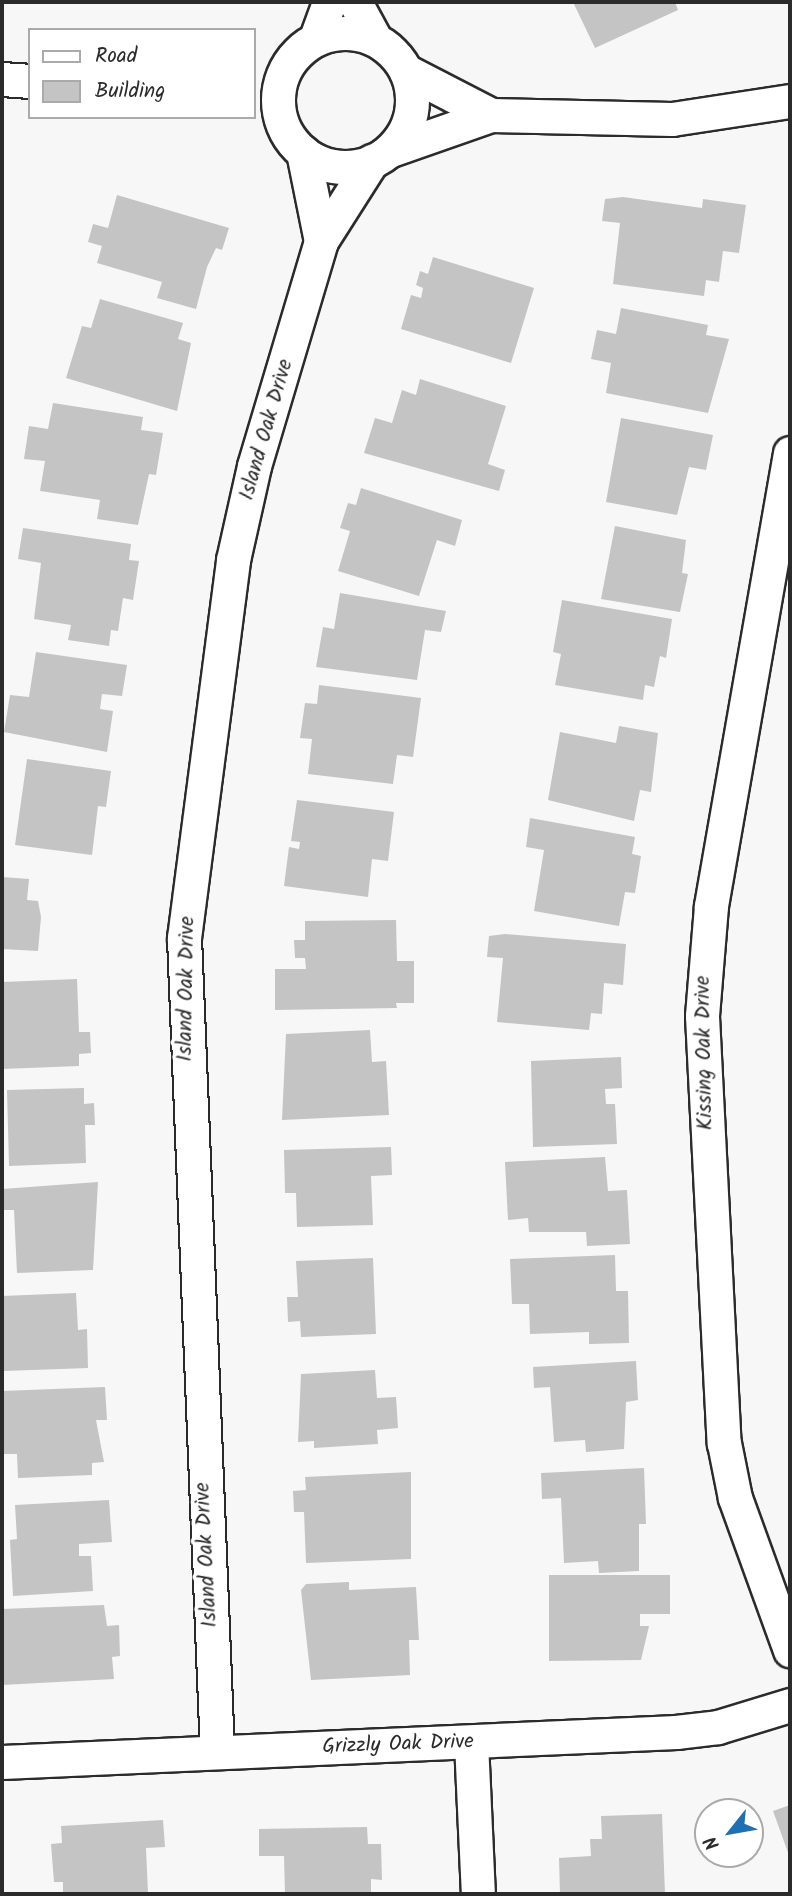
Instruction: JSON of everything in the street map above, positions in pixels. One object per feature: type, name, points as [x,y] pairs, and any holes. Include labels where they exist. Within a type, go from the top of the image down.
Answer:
[{"type":"street","points":[[316,38],[328,2]]},
{"type":"street","points":[[355,2],[375,39],[405,71],[491,115]]},
{"type":"street","points":[[256,79],[286,66],[316,38],[336,32],[375,39]]},
{"type":"street","points":[[286,66],[278,105],[268,119],[303,152],[336,167],[381,155],[491,115],[672,119],[790,100]]},
{"type":"street","points":[[381,155],[411,113],[405,71]]},
{"type":"street","points":[[2,79],[28,81]]},
{"type":"street","name":"Island Oak Drive","points":[[303,152],[321,241]]},
{"type":"street","name":"Island Oak Drive","points":[[218,1752],[184,938],[233,560],[254,466],[321,241],[381,155]]},
{"type":"street","name":"Kissing Oak Drive","points":[[790,453],[711,906],[702,1016],[724,1443],[735,1498],[790,1650]]},
{"type":"street","name":"Grizzly Oak Drive","points":[[2,1762],[471,1742],[718,1727],[790,1705]]},
{"type":"street","points":[[471,1742],[478,1894]]},
{"type":"building","points":[[573,2],[675,2],[678,10],[595,48]]},
{"type":"building","points":[[117,195],[229,228],[222,250],[216,248],[207,267],[196,309],[157,298],[162,282],[97,263],[102,246],[88,242],[93,224],[108,228]]},
{"type":"building","points":[[623,197],[702,208],[703,199],[746,205],[739,253],[723,251],[719,282],[706,280],[704,296],[613,284],[620,223],[602,221],[605,199]]},
{"type":"building","points":[[433,257],[534,288],[511,363],[401,329],[411,295],[421,298],[423,288],[416,285],[420,271],[428,274]]},
{"type":"building","points":[[100,299],[183,323],[178,339],[191,343],[177,411],[66,378],[82,326],[91,328]]},
{"type":"building","points":[[621,308],[708,325],[706,335],[729,339],[708,413],[606,393],[611,363],[591,359],[597,330],[616,334]]},
{"type":"building","points":[[420,379],[506,406],[488,464],[505,470],[499,491],[364,453],[375,418],[392,423],[402,390],[416,395]]},
{"type":"building","points":[[53,403],[143,417],[141,430],[163,433],[156,475],[149,474],[138,525],[97,519],[100,500],[40,491],[45,461],[24,459],[29,426],[48,429]]},
{"type":"building","points":[[621,418],[713,435],[706,470],[689,467],[677,515],[606,502]]},
{"type":"building","points":[[361,488],[462,520],[455,546],[437,540],[419,596],[338,571],[350,531],[340,528],[348,503],[356,505]]},
{"type":"building","points":[[615,526],[686,540],[682,573],[688,574],[680,612],[601,599]]},
{"type":"building","points":[[23,528],[131,544],[129,560],[139,561],[133,600],[123,598],[118,631],[111,630],[109,646],[68,640],[71,625],[34,619],[41,563],[18,559]]},
{"type":"building","points":[[340,593],[446,611],[441,632],[425,630],[417,680],[316,667],[323,627],[334,629]]},
{"type":"building","points":[[562,600],[672,619],[666,658],[660,656],[654,687],[645,685],[643,700],[555,685],[561,654],[553,652]]},
{"type":"building","points":[[36,652],[127,665],[122,696],[102,694],[100,709],[113,711],[107,752],[4,732],[10,695],[29,697]]},
{"type":"building","points":[[319,685],[421,698],[413,757],[397,755],[393,784],[308,774],[312,739],[300,738],[305,703],[317,704]]},
{"type":"building","points":[[619,726],[658,733],[651,792],[640,790],[634,821],[548,800],[560,732],[616,743]]},
{"type":"building","points":[[27,759],[111,771],[106,807],[98,806],[92,855],[15,845]]},
{"type":"building","points":[[297,800],[394,812],[388,861],[372,859],[368,897],[284,886],[289,847],[299,849],[300,842],[291,841]]},
{"type":"building","points":[[530,818],[635,837],[632,854],[641,856],[635,893],[625,892],[619,926],[534,911],[544,850],[526,847]]},
{"type":"building","points":[[2,877],[29,879],[27,900],[38,901],[41,917],[38,951],[2,949]]},
{"type":"building","points":[[396,920],[397,961],[414,961],[414,1003],[396,1003],[397,1008],[275,1010],[275,969],[306,969],[305,958],[295,958],[294,940],[305,940],[305,921]]},
{"type":"building","points":[[505,934],[626,944],[623,985],[604,983],[602,1014],[591,1013],[589,1030],[497,1022],[503,958],[487,957],[489,936]]},
{"type":"building","points":[[77,979],[79,1032],[90,1032],[91,1053],[79,1054],[79,1066],[2,1069],[2,982]]},
{"type":"building","points":[[370,1030],[372,1062],[386,1061],[389,1115],[282,1120],[286,1034]]},
{"type":"building","points":[[621,1057],[622,1088],[605,1089],[606,1104],[615,1104],[617,1144],[533,1147],[531,1061]]},
{"type":"building","points":[[84,1088],[84,1104],[94,1103],[95,1125],[85,1125],[86,1163],[9,1166],[7,1090]]},
{"type":"building","points":[[391,1147],[392,1175],[371,1176],[373,1225],[297,1227],[296,1193],[285,1193],[284,1150]]},
{"type":"building","points":[[605,1157],[608,1191],[627,1190],[630,1244],[587,1246],[586,1232],[529,1232],[528,1218],[508,1220],[505,1162]]},
{"type":"building","points":[[98,1182],[93,1270],[17,1273],[14,1210],[2,1210],[2,1189]]},
{"type":"building","points":[[615,1255],[616,1291],[628,1291],[629,1343],[589,1344],[589,1332],[530,1334],[529,1304],[512,1304],[510,1259]]},
{"type":"building","points":[[373,1258],[376,1334],[301,1337],[300,1321],[288,1322],[287,1297],[298,1297],[296,1261]]},
{"type":"building","points":[[76,1293],[78,1330],[87,1329],[88,1368],[4,1371],[2,1296]]},
{"type":"building","points":[[636,1361],[638,1400],[626,1402],[624,1449],[586,1452],[585,1440],[554,1442],[550,1387],[534,1388],[533,1367]]},
{"type":"building","points":[[375,1370],[377,1398],[396,1397],[398,1428],[377,1430],[378,1444],[314,1448],[314,1441],[298,1442],[301,1374]]},
{"type":"building","points":[[105,1387],[107,1420],[96,1420],[104,1462],[92,1463],[92,1475],[18,1478],[17,1454],[4,1454],[2,1391]]},
{"type":"building","points":[[644,1468],[646,1524],[639,1524],[639,1571],[599,1573],[598,1561],[564,1563],[561,1498],[542,1499],[541,1473]]},
{"type":"building","points":[[411,1472],[411,1559],[306,1563],[304,1512],[294,1512],[293,1491],[306,1490],[305,1477]]},
{"type":"building","points":[[109,1500],[112,1542],[79,1544],[79,1556],[91,1556],[93,1591],[13,1596],[10,1540],[17,1539],[15,1505]]},
{"type":"building","points":[[549,1575],[670,1575],[670,1614],[640,1614],[640,1626],[649,1626],[641,1660],[549,1661]]},
{"type":"building","points":[[349,1582],[349,1590],[416,1587],[419,1640],[409,1640],[410,1675],[311,1680],[301,1590],[306,1584]]},
{"type":"building","points":[[104,1605],[107,1626],[119,1625],[120,1656],[112,1657],[114,1679],[2,1685],[2,1609]]},
{"type":"building","points":[[790,1805],[790,1858],[773,1811]]},
{"type":"building","points":[[662,1814],[665,1894],[560,1894],[559,1858],[591,1856],[590,1839],[602,1839],[601,1816]]},
{"type":"building","points":[[163,1820],[165,1847],[146,1848],[148,1894],[63,1894],[63,1882],[54,1882],[51,1844],[62,1843],[61,1826]]},
{"type":"building","points":[[367,1827],[368,1844],[381,1844],[382,1880],[371,1879],[371,1894],[285,1894],[284,1856],[259,1856],[259,1829]]}]
